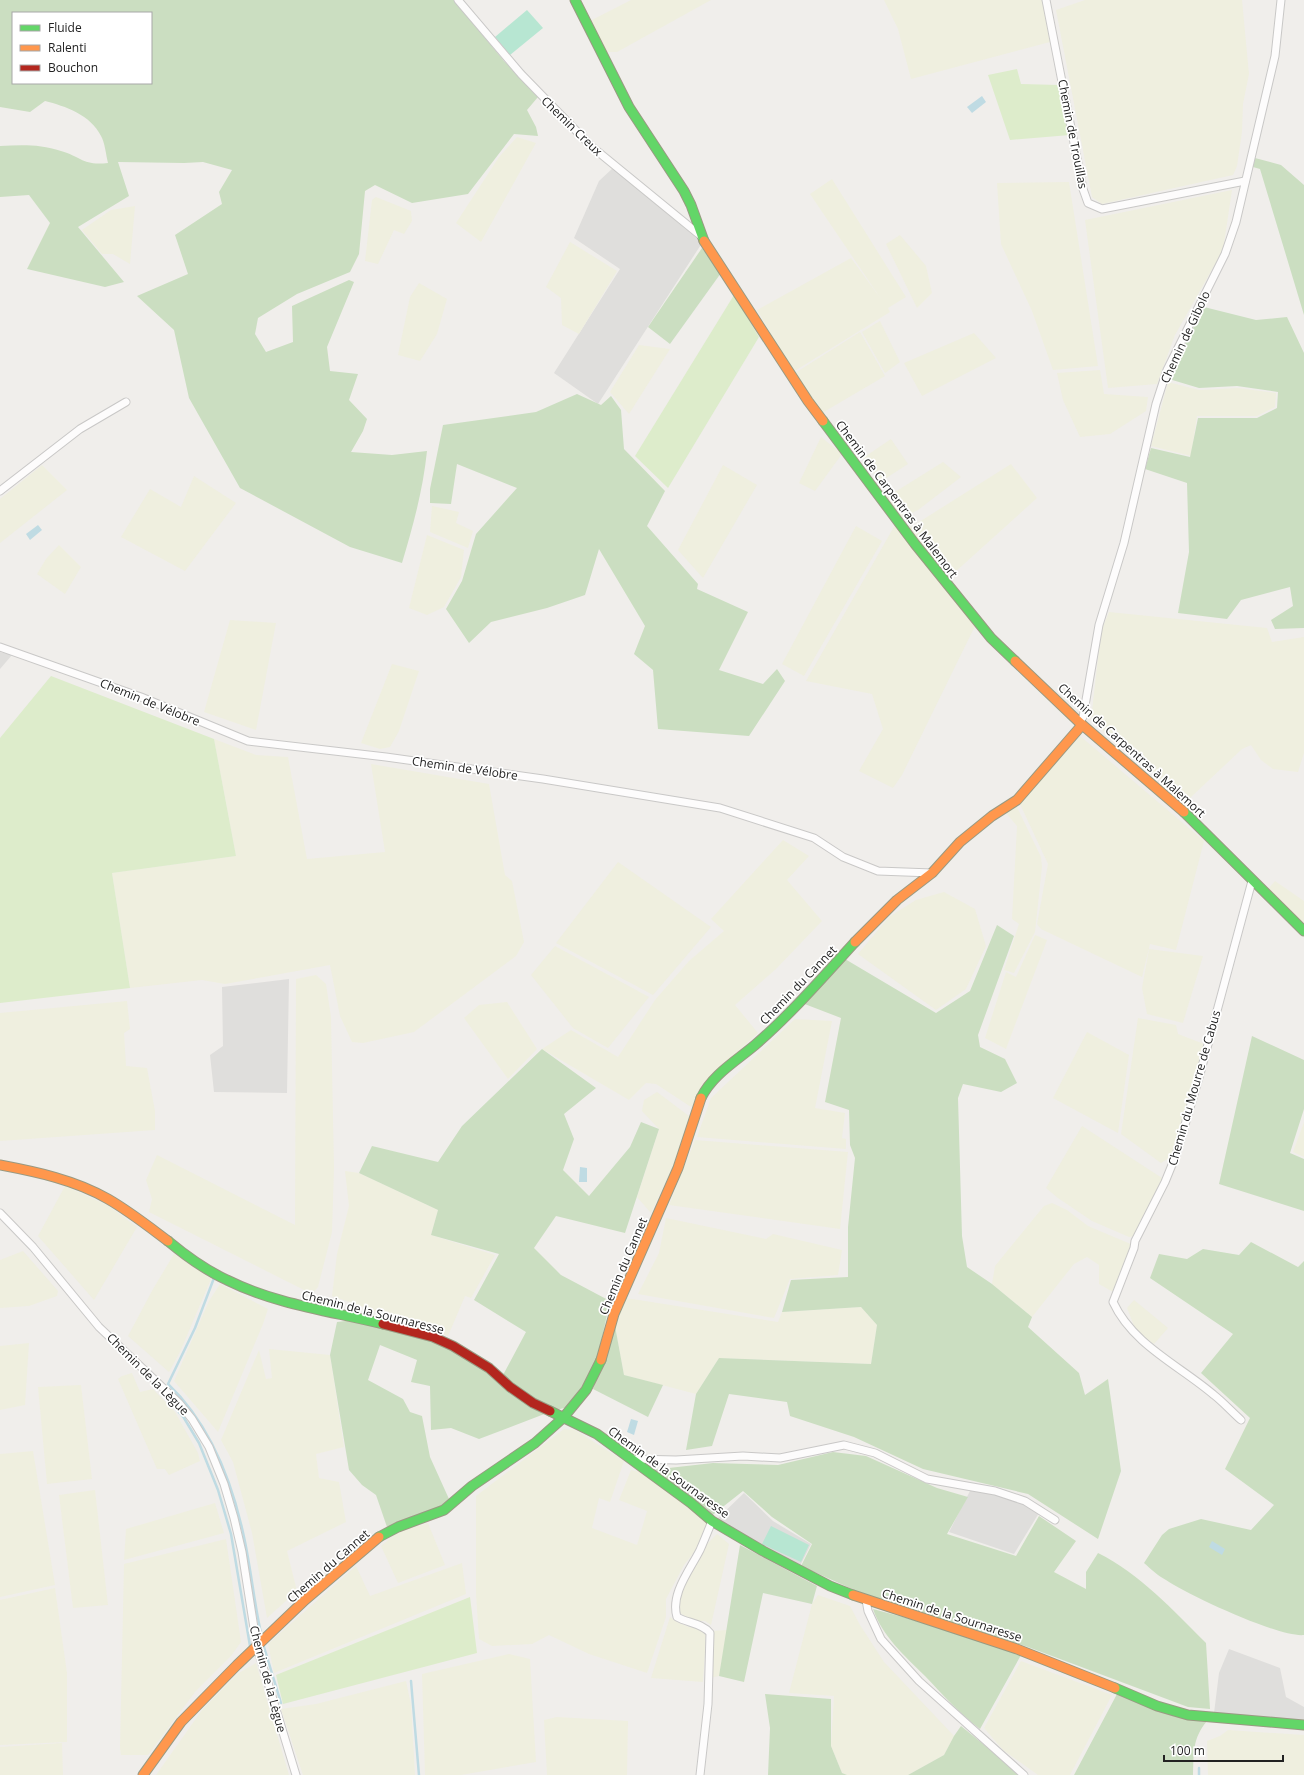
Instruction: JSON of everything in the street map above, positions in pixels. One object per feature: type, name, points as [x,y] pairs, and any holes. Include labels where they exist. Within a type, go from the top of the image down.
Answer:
[{"type":"street","name":"Chemin Creux","points":[[458,0],[521,74],[591,146],[701,236]]},
{"type":"street","name":"Chemin de Carpentras à Malemort","points":[[576,0],[604,60],[638,123],[681,186],[698,220],[701,236],[808,401],[941,578],[1001,648],[1080,724],[1180,808],[1252,882],[1304,931]]},
{"type":"street","name":"Chemin de Trouillas","points":[[1046,0],[1083,189],[1088,204],[1102,209],[1245,181]]},
{"type":"street","name":"Chemin de Gibolo","points":[[1080,724],[1083,717],[1099,625],[1124,543],[1156,404],[1167,370],[1225,254],[1236,222],[1275,56],[1281,0]]},
{"type":"street","points":[[0,491],[80,429],[126,402]]},
{"type":"street","name":"Chemin de Vélobre","points":[[0,646],[141,697],[248,741],[386,757],[543,779],[720,808],[814,838],[843,858],[878,871],[932,873]]},
{"type":"street","name":"Chemin du Cannet","points":[[143,1775],[181,1722],[305,1600],[374,1540],[398,1527],[444,1510],[472,1486],[535,1443],[563,1418],[586,1390],[602,1358],[614,1314],[678,1168],[697,1106],[705,1089],[729,1065],[760,1040],[897,900],[932,873],[960,842],[992,816],[1017,800],[1080,724]]},
{"type":"street","name":"Chemin du Mourre de Cabus","points":[[1241,1420],[1214,1395],[1132,1332],[1120,1316],[1113,1302],[1134,1248],[1135,1241],[1165,1182],[1176,1155],[1198,1081],[1252,882]]},
{"type":"street","name":"Chemin de la Sournaresse","points":[[0,1165],[55,1178],[107,1198],[131,1214],[181,1254],[225,1279],[249,1290],[276,1300],[433,1337],[453,1346],[489,1368],[510,1387],[533,1403],[597,1434],[633,1459],[712,1521],[806,1574],[866,1600],[1017,1649],[1163,1707],[1188,1714],[1304,1725]]},
{"type":"street","name":"Chemin de la Lègue","points":[[0,1213],[33,1247],[99,1327],[179,1404],[192,1419],[202,1435],[224,1484],[234,1518],[242,1552],[257,1647],[296,1775]]},
{"type":"street","points":[[633,1459],[676,1460],[743,1456],[780,1458],[844,1445],[875,1453],[927,1479],[995,1491],[1025,1501],[1055,1520]]},
{"type":"street","points":[[700,1775],[708,1704],[710,1633],[705,1627],[684,1622],[677,1617],[675,1610],[677,1596],[684,1578],[712,1521]]},
{"type":"street","points":[[866,1600],[868,1611],[881,1639],[919,1681],[1024,1775]]},
{"type":"shaded area","points":[[613,168],[702,243],[598,404],[554,373],[620,269],[574,238],[599,181]]},
{"type":"shaded area","points":[[0,652],[12,655],[0,669]]},
{"type":"shaded area","points":[[289,979],[287,1093],[214,1092],[210,1055],[223,1046],[222,987]]},
{"type":"shaded area","points":[[971,1489],[1016,1500],[1039,1513],[1014,1554],[949,1532]]},
{"type":"shaded area","points":[[744,1493],[773,1521],[811,1544],[799,1568],[717,1519]]},
{"type":"shaded area","points":[[1229,1649],[1280,1668],[1286,1697],[1304,1707],[1304,1723],[1214,1713],[1219,1673]]},
{"type":"green space","points":[[0,0],[454,0],[504,61],[538,97],[527,110],[536,127],[538,136],[514,134],[468,194],[412,203],[375,185],[365,191],[359,254],[350,272],[297,294],[258,318],[255,334],[266,352],[293,342],[292,306],[349,280],[354,282],[327,347],[330,371],[358,374],[349,400],[367,419],[363,431],[351,452],[392,455],[427,451],[417,508],[402,563],[350,547],[240,488],[189,398],[174,330],[137,296],[188,274],[175,235],[222,204],[219,192],[232,170],[203,162],[118,162],[129,196],[78,227],[124,282],[105,287],[27,269],[50,223],[29,195],[0,197],[0,146],[23,145],[46,147],[68,153],[88,162],[100,164],[108,163],[104,142],[97,129],[91,122],[77,112],[45,101],[30,112],[0,107]]},
{"type":"green space","points":[[631,0],[711,0],[617,52],[606,52],[590,21]]},
{"type":"green space","points":[[884,0],[1042,0],[1050,42],[911,79],[898,29]]},
{"type":"green space","points":[[1085,0],[1242,0],[1249,74],[1243,104],[1242,132],[1237,166],[1233,175],[1102,204],[1092,197],[1056,10]]},
{"type":"green space","points":[[527,10],[543,28],[510,55],[495,37]]},
{"type":"green space","points":[[1017,69],[1021,84],[1059,85],[1070,135],[1010,140],[988,75]]},
{"type":"green space","points":[[517,137],[536,143],[481,242],[456,223],[499,157]]},
{"type":"green space","points":[[1255,158],[1281,165],[1304,185],[1304,315],[1260,169],[1253,167]]},
{"type":"green space","points":[[832,179],[906,297],[888,308],[890,312],[793,372],[757,310],[851,258],[881,299],[810,194]]},
{"type":"green space","points":[[1069,182],[1098,366],[1053,370],[1032,311],[1001,244],[997,183]]},
{"type":"green space","points":[[1232,190],[1223,250],[1175,335],[1157,384],[1108,388],[1085,220]]},
{"type":"green space","points":[[376,197],[411,211],[412,221],[404,234],[394,230],[378,264],[365,261],[372,200]]},
{"type":"green space","points":[[135,206],[130,264],[113,254],[102,254],[82,230],[111,210]]},
{"type":"green space","points":[[900,235],[926,266],[932,293],[917,308],[886,244]]},
{"type":"green space","points":[[570,242],[617,271],[579,334],[562,325],[561,298],[546,287]]},
{"type":"green space","points":[[702,248],[721,273],[670,344],[648,327]]},
{"type":"green space","points":[[419,283],[447,299],[437,334],[420,361],[398,355],[410,297]]},
{"type":"green space","points":[[734,295],[759,337],[668,488],[635,456]]},
{"type":"green space","points":[[1204,307],[1256,320],[1287,317],[1304,353],[1304,628],[1275,629],[1271,620],[1293,606],[1290,587],[1241,600],[1227,619],[1178,613],[1189,552],[1187,483],[1145,469],[1151,448],[1190,457],[1198,418],[1257,418],[1277,408],[1278,392],[1237,386],[1199,388],[1169,379],[1171,371]]},
{"type":"green space","points":[[880,321],[900,362],[885,373],[862,332]]},
{"type":"green space","points":[[860,332],[885,376],[822,413],[795,373]]},
{"type":"green space","points":[[974,333],[996,358],[922,396],[904,363]]},
{"type":"green space","points":[[639,345],[670,349],[629,414],[610,392]]},
{"type":"green space","points":[[1100,370],[1104,394],[1148,397],[1146,411],[1110,434],[1080,437],[1063,400],[1057,373]]},
{"type":"green space","points":[[1168,382],[1199,390],[1238,388],[1276,393],[1275,407],[1257,416],[1197,416],[1191,456],[1151,446]]},
{"type":"green space","points":[[577,394],[601,405],[611,396],[621,410],[624,449],[665,491],[647,526],[698,584],[697,589],[748,612],[719,670],[763,684],[777,669],[785,681],[749,736],[658,729],[653,670],[634,654],[645,626],[599,549],[585,595],[547,608],[491,622],[469,643],[446,609],[462,581],[476,534],[517,488],[457,464],[451,504],[430,503],[430,489],[443,425],[536,412]]},
{"type":"green space","points":[[821,437],[842,454],[815,491],[799,483]]},
{"type":"green space","points":[[891,439],[908,464],[880,482],[863,458]]},
{"type":"green space","points":[[943,462],[961,477],[918,510],[902,518],[887,497]]},
{"type":"green space","points":[[1011,464],[1037,498],[954,573],[944,576],[908,529]]},
{"type":"green space","points":[[42,465],[67,490],[0,543],[0,499]]},
{"type":"green space","points":[[723,465],[757,485],[703,578],[678,550]]},
{"type":"green space","points":[[194,476],[236,503],[185,571],[121,537],[150,489],[181,507]]},
{"type":"green space","points":[[432,506],[459,512],[456,523],[473,531],[468,548],[430,532]]},
{"type":"green space","points":[[895,525],[975,626],[902,775],[893,788],[859,771],[883,729],[872,694],[806,681]]},
{"type":"green space","points":[[856,526],[882,541],[804,676],[782,664]]},
{"type":"green space","points":[[427,535],[464,550],[461,577],[444,607],[427,615],[409,608]]},
{"type":"green space","points":[[59,545],[81,567],[65,594],[37,574],[46,559]]},
{"type":"green space","points":[[1109,612],[1267,628],[1272,642],[1304,637],[1304,753],[1298,772],[1273,769],[1261,760],[1251,745],[1242,749],[1190,798],[1179,795],[1091,720],[1101,631]]},
{"type":"green space","points":[[230,620],[276,623],[256,730],[204,712]]},
{"type":"green space","points":[[392,664],[419,671],[399,731],[390,747],[380,749],[361,743]]},
{"type":"green space","points":[[51,676],[214,739],[236,856],[112,873],[130,988],[0,1003],[0,738]]},
{"type":"green space","points":[[1080,736],[1204,841],[1176,950],[1150,944],[1142,977],[1041,929],[1037,924],[1048,864],[1020,804]]},
{"type":"green space","points":[[214,739],[256,755],[288,757],[307,859],[385,852],[371,764],[489,784],[505,875],[512,881],[524,942],[516,956],[414,1032],[363,1043],[352,1042],[340,1016],[330,965],[225,984],[202,980],[130,988],[112,873],[236,856]]},
{"type":"green space","points":[[1016,805],[1041,857],[1042,867],[1035,932],[1014,973],[1004,970],[1019,924],[1012,919],[1017,826],[1006,813]]},
{"type":"green space","points":[[783,840],[809,856],[787,880],[822,921],[776,969],[735,1005],[758,1033],[708,1079],[691,1107],[656,1084],[646,1083],[629,1100],[542,1049],[571,1030],[618,1057],[655,1000],[689,961],[724,931],[711,919]]},
{"type":"green space","points":[[618,862],[711,927],[653,995],[556,943]]},
{"type":"green space","points":[[1275,881],[1304,901],[1304,926],[1268,889]]},
{"type":"green space","points":[[944,892],[975,909],[986,946],[966,989],[936,1010],[858,954],[889,917],[916,900]]},
{"type":"green space","points":[[997,925],[1014,936],[978,1035],[980,1047],[1005,1059],[1017,1083],[1001,1092],[963,1084],[958,1098],[962,1236],[967,1267],[992,1284],[1032,1317],[1028,1327],[1079,1373],[1085,1395],[1108,1379],[1121,1471],[1098,1539],[1028,1494],[923,1469],[854,1437],[790,1416],[787,1402],[729,1394],[712,1446],[686,1450],[696,1394],[719,1358],[871,1364],[877,1325],[861,1307],[782,1312],[791,1280],[848,1277],[848,1227],[855,1158],[850,1145],[849,1110],[825,1102],[841,1018],[802,1003],[845,959],[936,1013],[970,991]]},
{"type":"green space","points":[[1035,935],[1047,940],[1006,1049],[985,1038],[1006,972],[1016,977]]},
{"type":"green space","points":[[555,946],[649,997],[608,1048],[573,1028],[531,975]]},
{"type":"green space","points":[[1149,949],[1203,956],[1183,1023],[1147,1014],[1142,988]]},
{"type":"green space","points":[[316,975],[326,984],[331,1017],[334,1168],[332,1232],[318,1287],[312,1294],[149,1212],[152,1199],[146,1180],[157,1155],[295,1225],[296,979]]},
{"type":"green space","points":[[127,1001],[130,1029],[124,1033],[126,1066],[147,1068],[155,1111],[155,1130],[0,1141],[0,1013]]},
{"type":"green space","points":[[507,1002],[537,1049],[508,1079],[464,1018],[479,1005]]},
{"type":"green space","points":[[1138,1018],[1176,1025],[1178,1034],[1204,1044],[1192,1093],[1172,1156],[1161,1163],[1121,1134]]},
{"type":"green space","points":[[795,1019],[832,1021],[815,1108],[845,1113],[842,1138],[846,1139],[846,1149],[697,1137],[711,1098]]},
{"type":"green space","points":[[1087,1032],[1129,1055],[1118,1133],[1053,1098]]},
{"type":"green space","points":[[1252,1036],[1304,1060],[1304,1109],[1290,1153],[1304,1159],[1304,1211],[1219,1184]]},
{"type":"green space","points":[[542,1049],[596,1088],[564,1114],[574,1139],[563,1170],[589,1196],[630,1147],[641,1122],[659,1129],[625,1233],[556,1216],[534,1248],[561,1275],[610,1301],[598,1356],[585,1382],[568,1407],[552,1411],[518,1389],[503,1375],[526,1332],[474,1300],[499,1254],[431,1235],[438,1210],[359,1173],[372,1146],[438,1162],[462,1126]]},
{"type":"green space","points":[[657,1092],[689,1116],[673,1166],[651,1213],[637,1197],[659,1129],[642,1111],[644,1100]]},
{"type":"green space","points":[[1304,1122],[1304,1157],[1293,1152]]},
{"type":"green space","points":[[1082,1126],[1162,1178],[1135,1236],[1129,1237],[1092,1221],[1046,1188]]},
{"type":"green space","points":[[695,1140],[848,1152],[840,1229],[669,1205]]},
{"type":"green space","points":[[345,1171],[359,1173],[438,1210],[431,1235],[495,1255],[471,1298],[465,1296],[448,1336],[332,1296],[337,1254],[349,1206]]},
{"type":"green space","points":[[65,1186],[107,1205],[137,1227],[94,1300],[38,1236]]},
{"type":"green space","points":[[1052,1203],[1067,1210],[1088,1226],[1133,1245],[1113,1292],[1099,1284],[1099,1265],[1087,1257],[1074,1264],[1032,1317],[992,1284],[995,1266],[1044,1206]]},
{"type":"green space","points":[[666,1218],[766,1239],[773,1234],[842,1250],[838,1275],[790,1279],[774,1318],[638,1294],[659,1253]]},
{"type":"green space","points":[[1251,1242],[1298,1267],[1304,1261],[1304,1635],[1275,1630],[1213,1605],[1177,1587],[1144,1563],[1162,1535],[1169,1529],[1201,1519],[1251,1530],[1274,1505],[1225,1469],[1250,1418],[1201,1373],[1233,1334],[1150,1278],[1159,1254],[1187,1259],[1203,1249],[1239,1255]]},
{"type":"green space","points":[[23,1251],[58,1291],[57,1296],[29,1306],[0,1308],[0,1260]]},
{"type":"green space","points":[[174,1254],[211,1279],[180,1352],[169,1372],[128,1336]]},
{"type":"green space","points":[[220,1284],[268,1309],[218,1432],[174,1381],[209,1301]]},
{"type":"green space","points":[[626,1298],[778,1322],[782,1312],[861,1307],[877,1325],[871,1364],[719,1358],[696,1394],[624,1375],[615,1326]]},
{"type":"green space","points":[[1134,1300],[1168,1328],[1154,1344],[1136,1331],[1127,1308]]},
{"type":"green space","points":[[354,1320],[430,1339],[475,1362],[547,1413],[479,1439],[451,1428],[431,1430],[430,1386],[411,1382],[417,1360],[380,1345],[368,1380],[403,1399],[410,1412],[422,1416],[430,1457],[449,1499],[442,1507],[387,1527],[376,1495],[362,1485],[349,1470],[330,1355],[337,1322]]},
{"type":"green space","points":[[615,1326],[624,1375],[663,1385],[648,1417],[593,1389]]},
{"type":"green space","points":[[29,1343],[25,1405],[0,1410],[0,1346]]},
{"type":"green space","points":[[269,1349],[330,1355],[344,1447],[316,1454],[319,1478],[339,1482],[346,1522],[287,1551],[297,1591],[267,1618],[252,1533],[233,1462],[221,1440],[259,1350],[266,1379],[272,1378]]},
{"type":"green space","points":[[132,1373],[140,1392],[153,1389],[175,1412],[198,1453],[200,1461],[169,1475],[165,1469],[157,1469],[118,1379]]},
{"type":"green space","points":[[81,1385],[92,1479],[47,1484],[38,1387]]},
{"type":"green space","points":[[564,1429],[575,1430],[624,1461],[610,1502],[599,1498],[592,1528],[637,1545],[647,1511],[619,1500],[631,1470],[647,1473],[707,1521],[706,1529],[699,1546],[684,1565],[666,1599],[666,1617],[647,1673],[589,1654],[549,1635],[532,1644],[492,1646],[479,1639],[476,1594],[476,1496]]},
{"type":"green space","points":[[33,1451],[55,1585],[0,1597],[0,1454]]},
{"type":"green space","points":[[833,1452],[866,1456],[937,1488],[968,1497],[947,1534],[1016,1556],[1039,1516],[1076,1541],[1054,1572],[1086,1589],[1086,1572],[1098,1553],[1128,1571],[1181,1618],[1206,1643],[1210,1709],[1188,1707],[1028,1647],[861,1593],[801,1566],[812,1544],[772,1517],[743,1491],[710,1517],[651,1470],[713,1463],[778,1465]]},
{"type":"green space","points":[[95,1490],[108,1605],[73,1608],[59,1495]]},
{"type":"green space","points":[[215,1503],[224,1533],[124,1560],[126,1529]]},
{"type":"green space","points":[[428,1523],[445,1565],[398,1583],[381,1546],[398,1532]]},
{"type":"green space","points":[[771,1526],[809,1545],[801,1562],[762,1544]]},
{"type":"green space","points":[[717,1534],[729,1544],[711,1625],[705,1621],[693,1621],[680,1613],[680,1597],[685,1582],[705,1546]]},
{"type":"green space","points":[[226,1539],[241,1642],[231,1656],[195,1692],[148,1755],[121,1755],[124,1564]]},
{"type":"green space","points":[[740,1545],[817,1586],[812,1604],[763,1593],[744,1682],[719,1676]]},
{"type":"green space","points":[[462,1563],[466,1594],[274,1673],[268,1644],[356,1566],[370,1596]]},
{"type":"green space","points":[[55,1588],[67,1673],[67,1742],[0,1745],[0,1600]]},
{"type":"green space","points":[[818,1595],[850,1606],[860,1625],[884,1662],[954,1736],[944,1755],[908,1775],[847,1775],[842,1773],[831,1746],[834,1696],[789,1693],[812,1604]]},
{"type":"green space","points":[[470,1597],[477,1653],[283,1704],[276,1675]]},
{"type":"green space","points":[[873,1609],[910,1619],[1021,1655],[980,1729],[952,1704],[902,1653],[882,1628]]},
{"type":"green space","points":[[670,1617],[689,1627],[701,1628],[706,1636],[703,1682],[651,1678]]},
{"type":"green space","points":[[727,1630],[719,1676],[710,1678],[712,1631]]},
{"type":"green space","points":[[509,1654],[530,1659],[536,1762],[461,1775],[425,1775],[422,1674]]},
{"type":"green space","points":[[1021,1661],[1112,1695],[1070,1775],[1038,1775],[1003,1750],[984,1728]]},
{"type":"green space","points":[[256,1663],[289,1775],[156,1775],[202,1710],[237,1674]]},
{"type":"green space","points":[[406,1681],[411,1705],[415,1775],[303,1775],[281,1709],[316,1704]]},
{"type":"green space","points":[[765,1694],[831,1699],[831,1746],[842,1773],[847,1775],[768,1775],[770,1728]]},
{"type":"green space","points":[[1117,1694],[1184,1718],[1207,1721],[1196,1740],[1193,1775],[1074,1775]]},
{"type":"green space","points":[[557,1717],[628,1721],[627,1775],[547,1775],[544,1720]]},
{"type":"green space","points":[[961,1726],[1021,1775],[908,1775],[944,1755]]},
{"type":"green space","points":[[1228,1730],[1304,1735],[1304,1775],[1208,1775],[1207,1741],[1220,1736]]},
{"type":"green space","points":[[62,1743],[63,1775],[0,1775],[0,1747]]},
{"type":"water","points":[[982,96],[986,102],[972,113],[967,107]]},
{"type":"water","points":[[38,525],[42,530],[30,540],[26,534]]},
{"type":"water","points":[[580,1167],[587,1168],[587,1182],[579,1182]]},
{"type":"water","points":[[631,1419],[638,1421],[634,1435],[627,1432]]},
{"type":"water","points":[[1212,1541],[1225,1549],[1222,1555],[1209,1547]]},
{"type":"waterway","points":[[214,1278],[195,1328],[168,1384],[196,1417],[217,1454],[226,1475],[244,1537],[261,1633]]},
{"type":"waterway","points":[[162,1393],[184,1418],[199,1443],[218,1490],[231,1534],[250,1646]]},
{"type":"waterway","points":[[264,1647],[281,1703]]},
{"type":"waterway","points":[[411,1681],[419,1775]]},
{"type":"waterway","points":[[1199,1768],[1199,1775]]},
{"type":"traffic: fast","points":[[575,0],[629,107],[684,191],[691,205],[704,241]]},
{"type":"traffic: fast","points":[[823,421],[915,544],[991,638],[1015,661]]},
{"type":"traffic: fast","points":[[1184,812],[1304,931]]},
{"type":"traffic: fast","points":[[701,1098],[711,1082],[781,1021],[855,942]]},
{"type":"traffic: fast","points":[[168,1241],[203,1267],[245,1288],[283,1301],[383,1324]]},
{"type":"traffic: fast","points":[[379,1537],[398,1527],[444,1510],[472,1486],[535,1443],[563,1418],[586,1390],[601,1360]]},
{"type":"traffic: fast","points":[[550,1411],[597,1434],[691,1503],[712,1521],[763,1551],[830,1586],[853,1595]]},
{"type":"traffic: fast","points":[[1115,1688],[1157,1706],[1188,1715],[1304,1725]]},
{"type":"traffic: slow","points":[[704,241],[808,401],[823,421]]},
{"type":"traffic: slow","points":[[1015,661],[1079,722],[1184,812]]},
{"type":"traffic: slow","points":[[855,942],[897,900],[932,873],[960,842],[992,816],[1017,800],[1082,725]]},
{"type":"traffic: slow","points":[[601,1360],[614,1314],[678,1168],[701,1098]]},
{"type":"traffic: slow","points":[[0,1165],[56,1178],[95,1192],[138,1219],[168,1241]]},
{"type":"traffic: slow","points":[[143,1775],[181,1722],[237,1665],[305,1600],[379,1537]]},
{"type":"traffic: slow","points":[[853,1595],[1017,1649],[1115,1688]]},
{"type":"traffic: jam","points":[[383,1324],[433,1337],[453,1346],[489,1368],[510,1387],[533,1403],[550,1411]]}]
